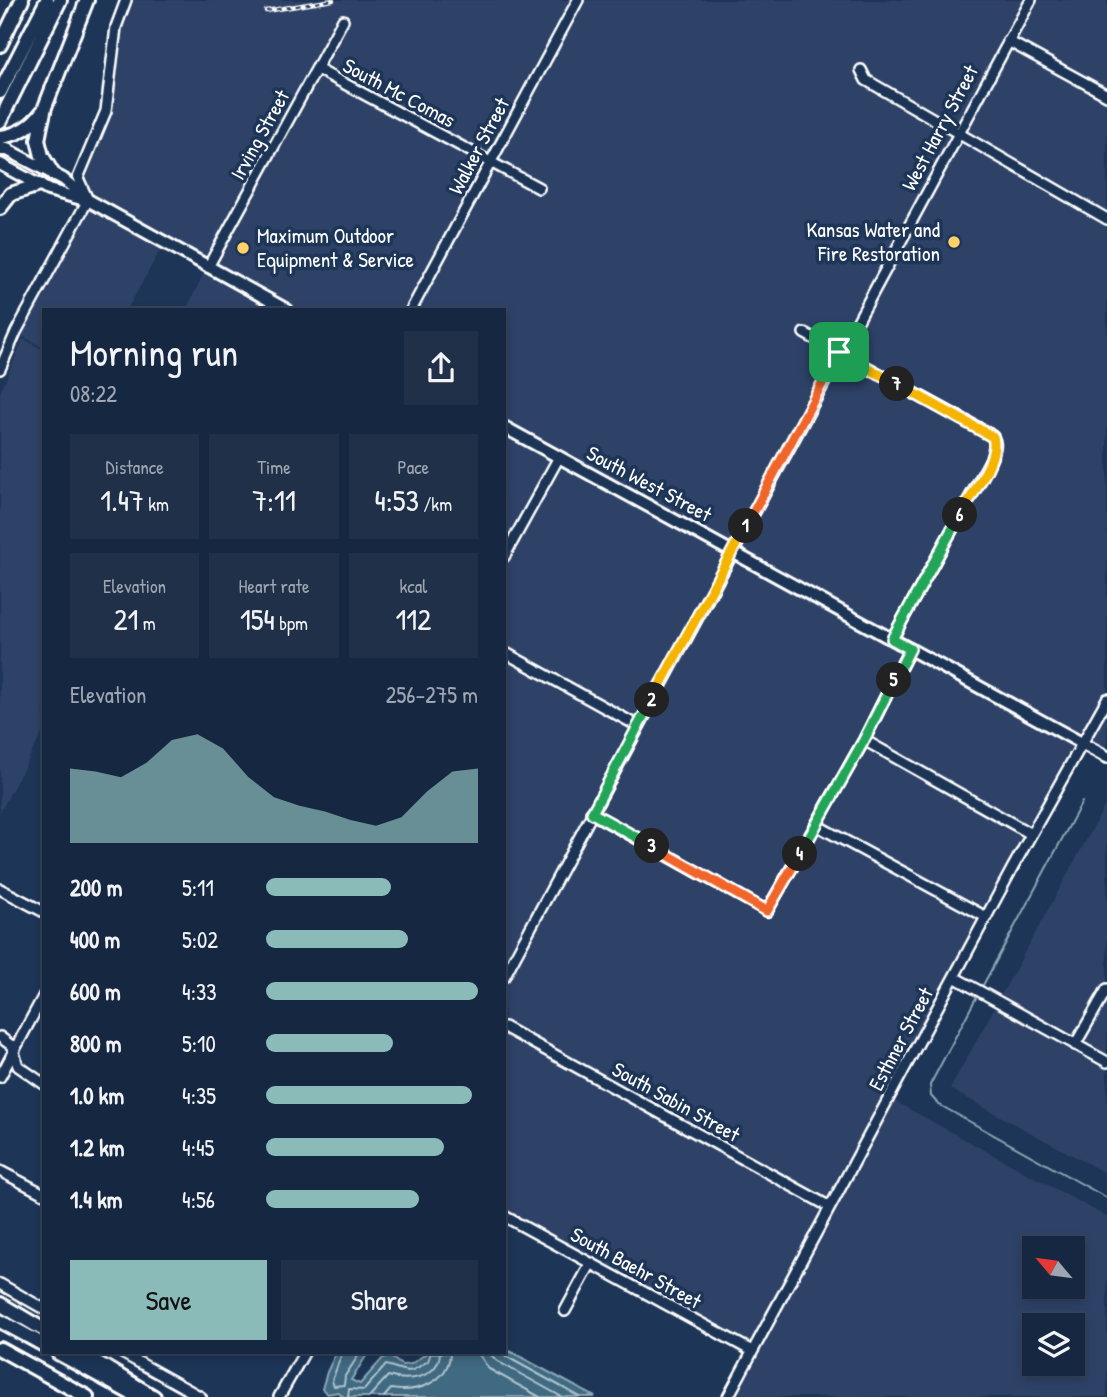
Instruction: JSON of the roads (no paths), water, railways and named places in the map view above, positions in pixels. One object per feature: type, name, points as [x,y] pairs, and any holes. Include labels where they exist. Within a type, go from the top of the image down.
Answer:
[{"type":"highway","points":[[0,45],[3,31],[22,0]]},
{"type":"highway","points":[[0,121],[47,0]]},
{"type":"highway","points":[[0,92],[16,75],[60,0]]},
{"type":"highway","points":[[53,174],[42,156],[38,140],[45,107],[87,0]]},
{"type":"highway","points":[[3,143],[30,125],[45,107]]},
{"type":"highway","points":[[0,208],[11,194],[40,186]]},
{"type":"highway","points":[[0,1304],[42,1329]]},
{"type":"highway","points":[[0,1321],[42,1344]]},
{"type":"highway","points":[[0,1349],[87,1397]]},
{"type":"highway","points":[[60,1354],[138,1397]]},
{"type":"highway","points":[[83,1354],[154,1397]]},
{"type":"main road","points":[[3,143],[62,179],[88,200],[283,308]]},
{"type":"main road","points":[[0,164],[40,186],[88,200]]},
{"type":"main road","name":"South West Street","points":[[506,428],[1107,757]]},
{"type":"street","points":[[0,369],[16,332],[88,200],[78,178],[106,111],[116,27],[126,0]]},
{"type":"street","name":"Walker Street","points":[[412,308],[578,0]]},
{"type":"street","name":"West Harry Street","points":[[506,973],[1031,0]]},
{"type":"street","name":"Irving Street","points":[[208,267],[343,20]]},
{"type":"street","points":[[1008,41],[1107,95]]},
{"type":"street","name":"South Mc Comas","points":[[317,69],[539,188]]},
{"type":"street","points":[[861,69],[866,80],[1107,219]]},
{"type":"street","points":[[804,333],[988,433],[995,441],[992,457],[892,639]]},
{"type":"street","points":[[506,553],[559,457]]},
{"type":"street","points":[[592,813],[767,911],[864,740],[910,649]]},
{"type":"street","points":[[506,653],[638,726]]},
{"type":"street","name":"Esthner Street","points":[[728,1397],[1080,743],[1107,699]]},
{"type":"street","points":[[864,740],[1031,834]]},
{"type":"street","points":[[816,825],[986,917]]},
{"type":"street","points":[[0,889],[42,911]]},
{"type":"street","points":[[954,977],[1107,1062]]},
{"type":"street","points":[[1075,1045],[1107,989]]},
{"type":"street","points":[[0,1077],[42,999]]},
{"type":"street","name":"South Sabin Street","points":[[506,1028],[830,1207]]},
{"type":"street","points":[[0,1037],[12,1046],[18,1066],[42,1083]]},
{"type":"street","points":[[0,1171],[42,1193]]},
{"type":"street","name":"South Baehr Street","points":[[506,1217],[752,1352]]},
{"type":"street","points":[[565,1311],[591,1263]]},
{"type":"street","points":[[0,1284],[42,1307]]},
{"type":"street","points":[[124,1354],[201,1397]]},
{"type":"street","points":[[279,1397],[303,1354]]},
{"type":"water","points":[[506,1349],[595,1397],[344,1397],[338,1392],[328,1394],[322,1389],[336,1354],[367,1354],[351,1380],[360,1384],[383,1358],[389,1356],[402,1365],[411,1364],[426,1354],[506,1354]]},
{"type":"waterway","points":[[982,987],[1082,802]]},
{"type":"waterway","points":[[977,996],[930,1085],[931,1096],[938,1104],[1107,1198]]},
{"type":"railway","points":[[266,11],[333,0]]},
{"type":"place","name":"Kansas Water and Fire Restoration","points":[[954,242]]},
{"type":"place","name":"Maximum Outdoor Equipment & Service","points":[[243,248]]}]
